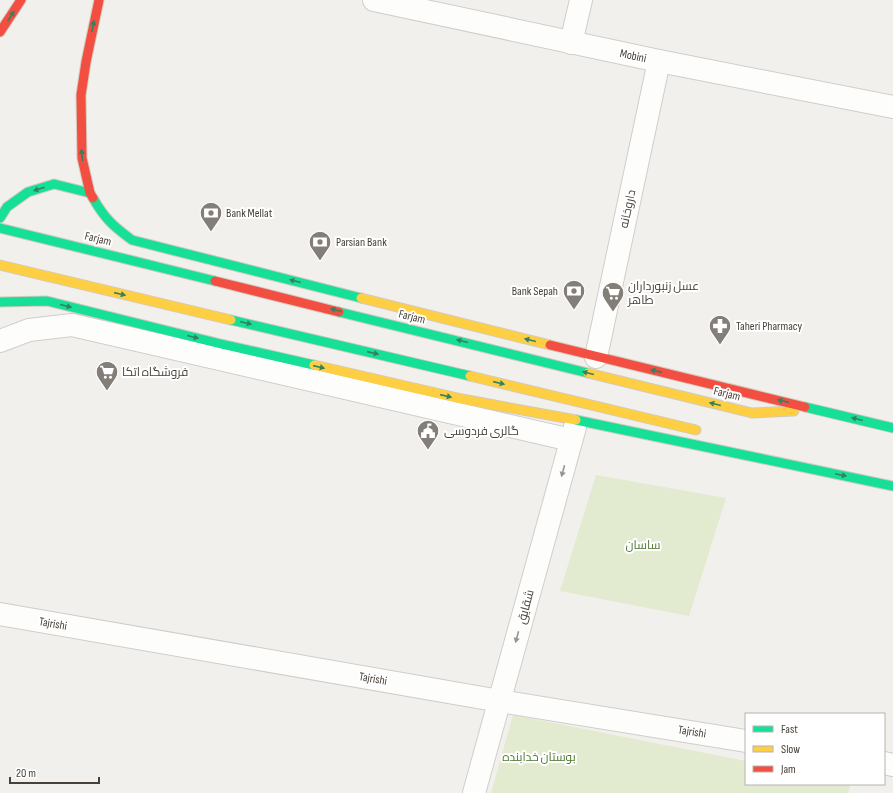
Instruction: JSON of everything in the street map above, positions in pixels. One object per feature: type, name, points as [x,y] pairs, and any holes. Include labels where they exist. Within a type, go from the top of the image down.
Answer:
[{"type":"main road","points":[[0,32],[21,0]]},
{"type":"main road","points":[[99,0],[86,62],[81,95],[82,158],[90,193],[102,213],[113,226],[132,240],[596,357],[893,428]]},
{"type":"main road","points":[[0,218],[7,207],[28,192],[54,184],[90,193]]},
{"type":"main road","name":"Farjam","points":[[0,228],[752,413],[821,410]]},
{"type":"main road","points":[[0,266],[3,273],[8,278]]},
{"type":"main road","points":[[0,266],[708,433]]},
{"type":"main road","points":[[26,291],[47,301],[222,344],[462,399],[574,430],[803,466],[893,486]]},
{"type":"main road","points":[[0,302],[47,301]]},
{"type":"main road","points":[[768,451],[803,466]]},
{"type":"street","name":"Mobini","points":[[374,0],[571,43],[893,107]]},
{"type":"street","points":[[571,43],[581,0]]},
{"type":"street","name":"داروخانه","points":[[596,357],[659,61]]},
{"type":"street","points":[[0,341],[29,330],[72,325],[574,430]]},
{"type":"street","name":"شقایق","points":[[474,793],[574,430]]},
{"type":"street","name":"Tajrishi","points":[[0,614],[500,701],[745,741]]},
{"type":"green space","name":"ساسان","points":[[596,475],[726,498],[689,616],[560,591]]},
{"type":"green space","name":"بوستان خدابنده","points":[[513,715],[745,761],[745,785],[851,785],[848,793],[491,793]]},
{"type":"traffic: fast","points":[[0,218],[7,207],[28,192],[54,184],[90,193]]},
{"type":"traffic: fast","points":[[93,198],[110,222],[132,240],[361,298]]},
{"type":"traffic: fast","points":[[0,228],[215,281]]},
{"type":"traffic: fast","points":[[0,302],[47,301],[221,344],[314,365]]},
{"type":"traffic: fast","points":[[339,312],[588,373]]},
{"type":"traffic: fast","points":[[231,320],[470,376]]},
{"type":"traffic: fast","points":[[805,407],[893,428]]},
{"type":"traffic: fast","points":[[576,420],[893,486]]},
{"type":"traffic: slow","points":[[0,265],[231,320]]},
{"type":"traffic: slow","points":[[361,298],[550,345]]},
{"type":"traffic: slow","points":[[314,365],[462,399],[576,420]]},
{"type":"traffic: slow","points":[[588,373],[752,413],[794,411]]},
{"type":"traffic: slow","points":[[470,376],[696,430]]},
{"type":"traffic: jam","points":[[0,32],[21,0]]},
{"type":"traffic: jam","points":[[93,198],[90,193],[82,158],[81,95],[86,62],[99,0]]},
{"type":"traffic: jam","points":[[215,281],[339,312]]},
{"type":"traffic: jam","points":[[550,345],[805,407]]},
{"type":"place","name":"Bank Mellat","points":[[211,232]]},
{"type":"place","name":"Parsian Bank","points":[[320,262]]},
{"type":"place","name":"Bank Sepah","points":[[574,310]]},
{"type":"place","name":"عسل زنبورداران طاهر","points":[[613,312]]},
{"type":"place","name":"Taheri Pharmacy","points":[[720,346]]},
{"type":"place","name":"فروشگاه اتکا","points":[[107,392]]},
{"type":"place","name":"گالری فردوسی","points":[[428,450]]}]
